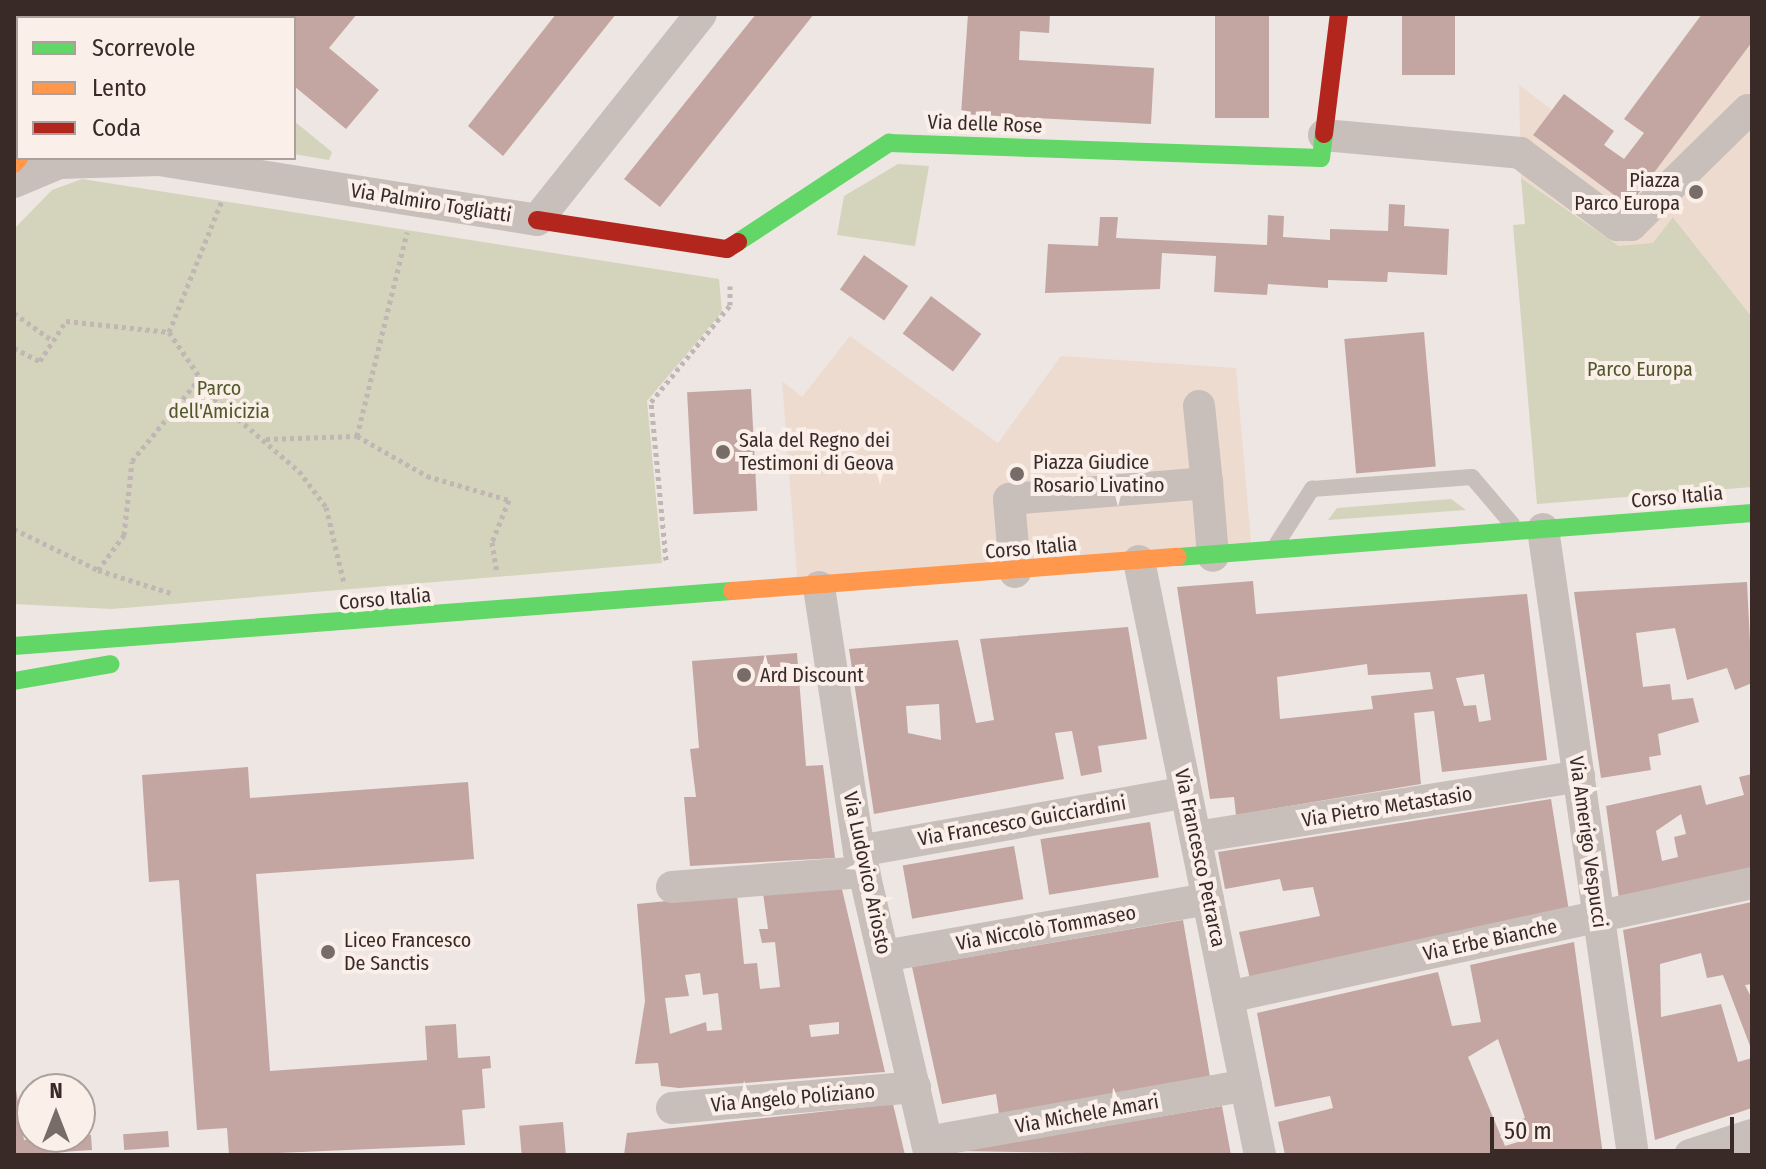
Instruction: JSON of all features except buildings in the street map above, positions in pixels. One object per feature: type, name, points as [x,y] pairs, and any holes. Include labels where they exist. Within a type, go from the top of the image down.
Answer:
[{"type":"main road","points":[[1324,135],[1339,14]]},
{"type":"main road","name":"Via delle Rose","points":[[727,249],[889,143],[1321,158],[1324,135]]},
{"type":"main road","points":[[537,220],[727,249]]},
{"type":"main road","name":"Corso Italia","points":[[314,627],[1531,530],[1748,522]]},
{"type":"main road","points":[[14,646],[314,627]]},
{"type":"main road","points":[[17,681],[314,627]]},
{"type":"main road","points":[[14,637],[40,645]]},
{"type":"street","name":"Via Palmiro Togliatti","points":[[170,160],[537,220],[701,14]]},
{"type":"street","points":[[1324,135],[1471,143],[1520,153],[1617,225],[1631,225],[1751,109]]},
{"type":"street","name":"Via Palmiro Togliatti","points":[[14,182],[59,163],[138,160]]},
{"type":"street","points":[[1199,406],[1213,556]]},
{"type":"street","points":[[1015,572],[1009,499],[1207,483]]},
{"type":"street","name":"Via Amerigo Vespucci","points":[[1531,530],[1579,776],[1633,1155]]},
{"type":"street","name":"Via Francesco Petrarca","points":[[1139,561],[1260,1155]]},
{"type":"street","name":"Via Ludovico Ariosto","points":[[819,587],[861,862],[929,1149]]},
{"type":"street","name":"Via Pietro Metastasio","points":[[1196,837],[1579,776]]},
{"type":"street","name":"Via Francesco Guicciardini","points":[[672,887],[861,862],[1186,792]]},
{"type":"street","name":"Via Erbe Bianche","points":[[1228,997],[1752,883]]},
{"type":"street","name":"Via Niccolò Tommaseo","points":[[884,956],[1208,899]]},
{"type":"street","name":"Via Michele Amari","points":[[929,1149],[1246,1085]]},
{"type":"street","name":"Via Angelo Poliziano","points":[[672,1108],[915,1087]]},
{"type":"street","points":[[1690,1155],[1752,1135]]},
{"type":"lane","points":[[1272,551],[1312,489],[1472,477],[1531,530]]},
{"type":"path","points":[[169,332],[225,193]]},
{"type":"path","points":[[357,436],[409,226]]},
{"type":"path","points":[[667,566],[651,402],[730,305],[727,249]]},
{"type":"path","points":[[14,313],[53,341]]},
{"type":"path","points":[[14,348],[40,361],[66,321],[169,332]]},
{"type":"path","points":[[169,332],[199,379],[265,440],[326,507],[345,594]]},
{"type":"path","points":[[98,570],[124,535],[132,461],[199,379]]},
{"type":"path","points":[[265,440],[357,436],[427,476],[509,500],[492,542],[498,581]]},
{"type":"path","points":[[14,529],[98,570],[176,594]]},
{"type":"green space","points":[[296,123],[332,152],[329,160],[296,154]]},
{"type":"green space","points":[[898,164],[929,166],[915,246],[837,235],[844,196]]},
{"type":"green space","name":"Parco Europa","points":[[1521,178],[1619,246],[1672,216],[1752,317],[1752,487],[1537,504],[1513,225],[1525,224]]},
{"type":"green space","name":"Parco dell'Amicizia","points":[[82,179],[719,279],[722,312],[647,401],[662,563],[112,609],[14,604],[14,229],[52,190]]},
{"type":"green space","points":[[1451,499],[1466,510],[1328,520],[1337,508]]},
{"type":"shaded area","name":"Piazza Parco Europa","points":[[1752,42],[1752,317],[1673,217],[1653,243],[1619,246],[1521,178],[1519,85],[1552,110],[1533,135],[1629,206]]},
{"type":"shaded area","name":"Piazza Giudice Rosario Livatino","points":[[850,336],[998,443],[1061,356],[1236,368],[1252,553],[798,588],[782,381],[802,397]]},
{"type":"traffic: fast","points":[[738,242],[889,143],[1321,158],[1324,134]]},
{"type":"traffic: fast","points":[[1178,557],[1752,513]]},
{"type":"traffic: fast","points":[[14,646],[732,591]]},
{"type":"traffic: fast","points":[[14,681],[111,664]]},
{"type":"traffic: slow","points":[[14,164],[17,160]]},
{"type":"traffic: slow","points":[[732,591],[1178,557]]},
{"type":"traffic: jam","points":[[1324,134],[1339,14]]},
{"type":"traffic: jam","points":[[537,220],[727,249],[738,242]]},
{"type":"place","name":"Piazza Parco Europa","points":[[1696,192]]},
{"type":"place","name":"Sala del Regno dei Testimoni di Geova","points":[[723,452]]},
{"type":"place","name":"Piazza Giudice Rosario Livatino","points":[[1017,474]]},
{"type":"place","name":"Ard Discount","points":[[744,675]]},
{"type":"place","name":"Liceo Francesco De Sanctis","points":[[328,952]]}]
